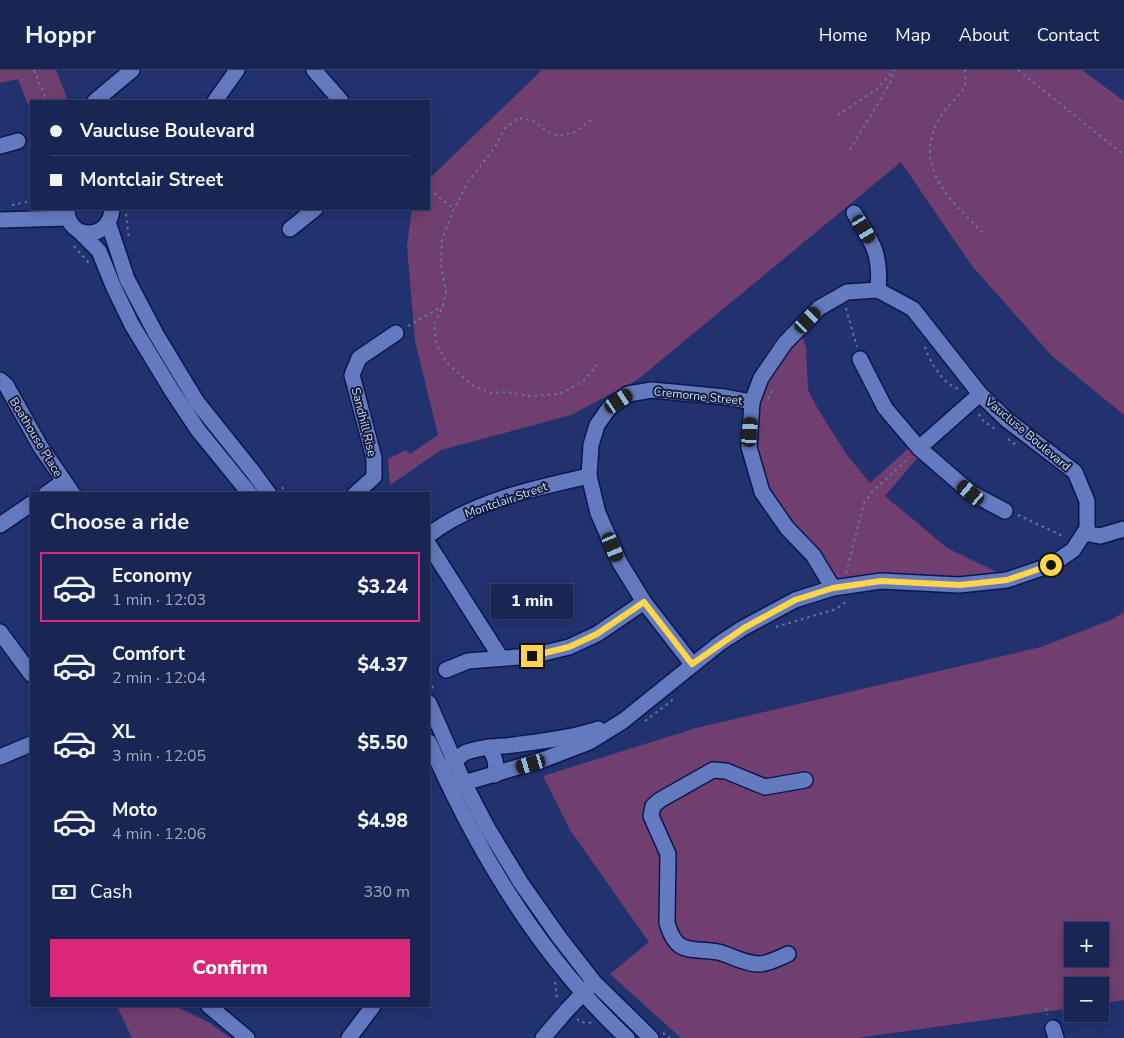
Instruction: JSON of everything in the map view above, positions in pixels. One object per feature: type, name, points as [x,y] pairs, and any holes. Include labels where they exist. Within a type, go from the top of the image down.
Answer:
[{"type":"street","points":[[96,100],[132,70]]},
{"type":"street","points":[[216,100],[237,70]]},
{"type":"street","points":[[314,70],[340,100]]},
{"type":"street","points":[[0,146],[18,141]]},
{"type":"street","points":[[6,215],[34,210]]},
{"type":"street","points":[[290,229],[314,210]]},
{"type":"street","points":[[79,231],[92,233],[104,227],[114,212]]},
{"type":"street","points":[[114,212],[127,280],[156,334],[197,402],[253,472],[275,490]]},
{"type":"street","points":[[6,215],[67,213],[70,223],[99,251],[132,325],[172,391],[198,430],[248,492]]},
{"type":"street","points":[[838,588],[813,556],[787,528],[762,492],[749,447],[761,378],[780,350],[819,308],[847,292],[878,290],[880,269],[874,245],[854,214]]},
{"type":"street","name":"Vaucluse Boulevard","points":[[878,290],[913,310],[981,400],[1075,472],[1087,501],[1087,529],[1084,533]]},
{"type":"street","name":"Sandhill Rise","points":[[358,492],[374,477],[375,468],[352,375],[359,358],[396,333]]},
{"type":"street","points":[[860,359],[885,408],[919,448],[971,493],[1012,513]]},
{"type":"street","name":"Boathouse Place","points":[[0,380],[6,385],[40,446],[68,488]]},
{"type":"street","name":"Cremorne Street","points":[[692,664],[644,602],[620,564],[598,513],[589,476],[591,445],[597,425],[609,408],[628,394],[652,390],[725,396],[756,402]]},
{"type":"street","name":"Vaucluse Boulevard","points":[[919,448],[981,400]]},
{"type":"street","name":"Montclair Street","points":[[430,534],[443,524],[472,510],[535,488],[589,476]]},
{"type":"street","points":[[53,492],[68,488]]},
{"type":"street","points":[[0,525],[30,505]]},
{"type":"street","points":[[458,786],[545,759],[589,742],[622,721],[692,664],[744,628],[795,600],[838,588],[881,581],[960,585],[1007,580],[1051,565],[1073,550],[1084,533],[1100,536],[1124,529]]},
{"type":"street","points":[[430,547],[501,658]]},
{"type":"street","points":[[446,670],[468,661],[532,656],[569,647],[597,634],[644,602]]},
{"type":"street","points":[[0,632],[30,673]]},
{"type":"street","points":[[433,699],[455,762],[458,786],[483,852],[502,884],[546,947],[583,993],[627,1038]]},
{"type":"street","points":[[440,768],[455,762],[463,753],[488,747],[555,740],[583,734],[622,721]]},
{"type":"street","points":[[0,757],[30,744]]},
{"type":"street","points":[[430,744],[440,768],[458,786],[487,827],[521,883],[594,982],[657,1035]]},
{"type":"street","points":[[488,747],[494,754],[497,766],[495,775]]},
{"type":"street","points":[[788,954],[760,964],[750,963],[716,952],[688,950],[676,941],[667,923],[668,854],[653,822],[651,810],[660,800],[713,770],[726,772],[765,788],[804,780]]},
{"type":"street","points":[[543,1038],[594,982]]},
{"type":"street","points":[[210,1007],[247,1038]]},
{"type":"street","points":[[349,1038],[372,1007]]},
{"type":"path","points":[[34,70],[47,100]]},
{"type":"path","points":[[838,115],[878,89],[894,70]]},
{"type":"path","points":[[850,150],[889,85],[894,70]]},
{"type":"path","points":[[965,70],[965,86],[945,110],[935,127],[929,158],[934,175],[954,204],[984,234]]},
{"type":"path","points":[[1018,70],[1124,155]]},
{"type":"path","points":[[591,120],[575,132],[558,136],[546,131],[532,120],[518,118],[504,129],[495,147],[468,182],[454,209],[442,239],[441,265],[446,292],[443,306],[434,324],[437,345],[447,363],[473,386],[492,393],[508,392],[529,396],[559,394],[583,382],[597,365]]},
{"type":"path","points":[[430,190],[454,209]]},
{"type":"path","points":[[6,215],[30,202]]},
{"type":"path","points":[[114,212],[130,245]]},
{"type":"path","points":[[853,305],[846,307],[860,359]]},
{"type":"path","points":[[396,333],[443,306]]},
{"type":"path","points":[[924,347],[941,376],[952,387],[961,389]]},
{"type":"path","points":[[756,402],[769,399],[774,386]]},
{"type":"path","points":[[981,400],[979,414],[981,419],[998,430]]},
{"type":"path","points":[[1004,434],[1017,446]]},
{"type":"path","points":[[838,588],[864,503],[872,492],[919,448]]},
{"type":"path","points":[[1012,513],[1065,537],[1060,543]]},
{"type":"path","points":[[430,685],[433,699]]},
{"type":"path","points":[[657,1035],[670,1038]]},
{"type":"shaded area","points":[[0,70],[56,70],[68,100],[30,100],[30,109],[18,79],[0,83]]},
{"type":"shaded area","points":[[542,70],[1082,70],[1124,101],[1124,415],[1051,355],[972,266],[901,162],[637,380],[571,415],[441,450],[390,485],[388,459],[406,450],[410,454],[438,435],[415,341],[407,246],[412,210],[430,210],[430,178]]},
{"type":"shaded area","points":[[796,319],[806,347],[808,390],[847,455],[870,483],[910,447],[919,456],[885,496],[947,548],[995,571],[1002,578],[823,590],[809,558],[757,494],[741,447],[744,402],[755,374],[777,338]]},
{"type":"shaded area","points":[[1124,612],[1124,1000],[1109,1002],[1109,977],[1064,977],[1064,1009],[856,1038],[681,1038],[610,974],[649,942],[570,830],[543,776],[696,728],[1041,647],[1113,619]]},
{"type":"shaded area","points":[[117,1007],[177,1007],[208,1022],[231,1038],[132,1038]]},
{"type":"route","points":[[532,656],[569,647],[597,634],[644,602],[692,664],[744,628],[795,600],[833,588],[881,581],[960,585],[1007,580],[1051,565]]}]
